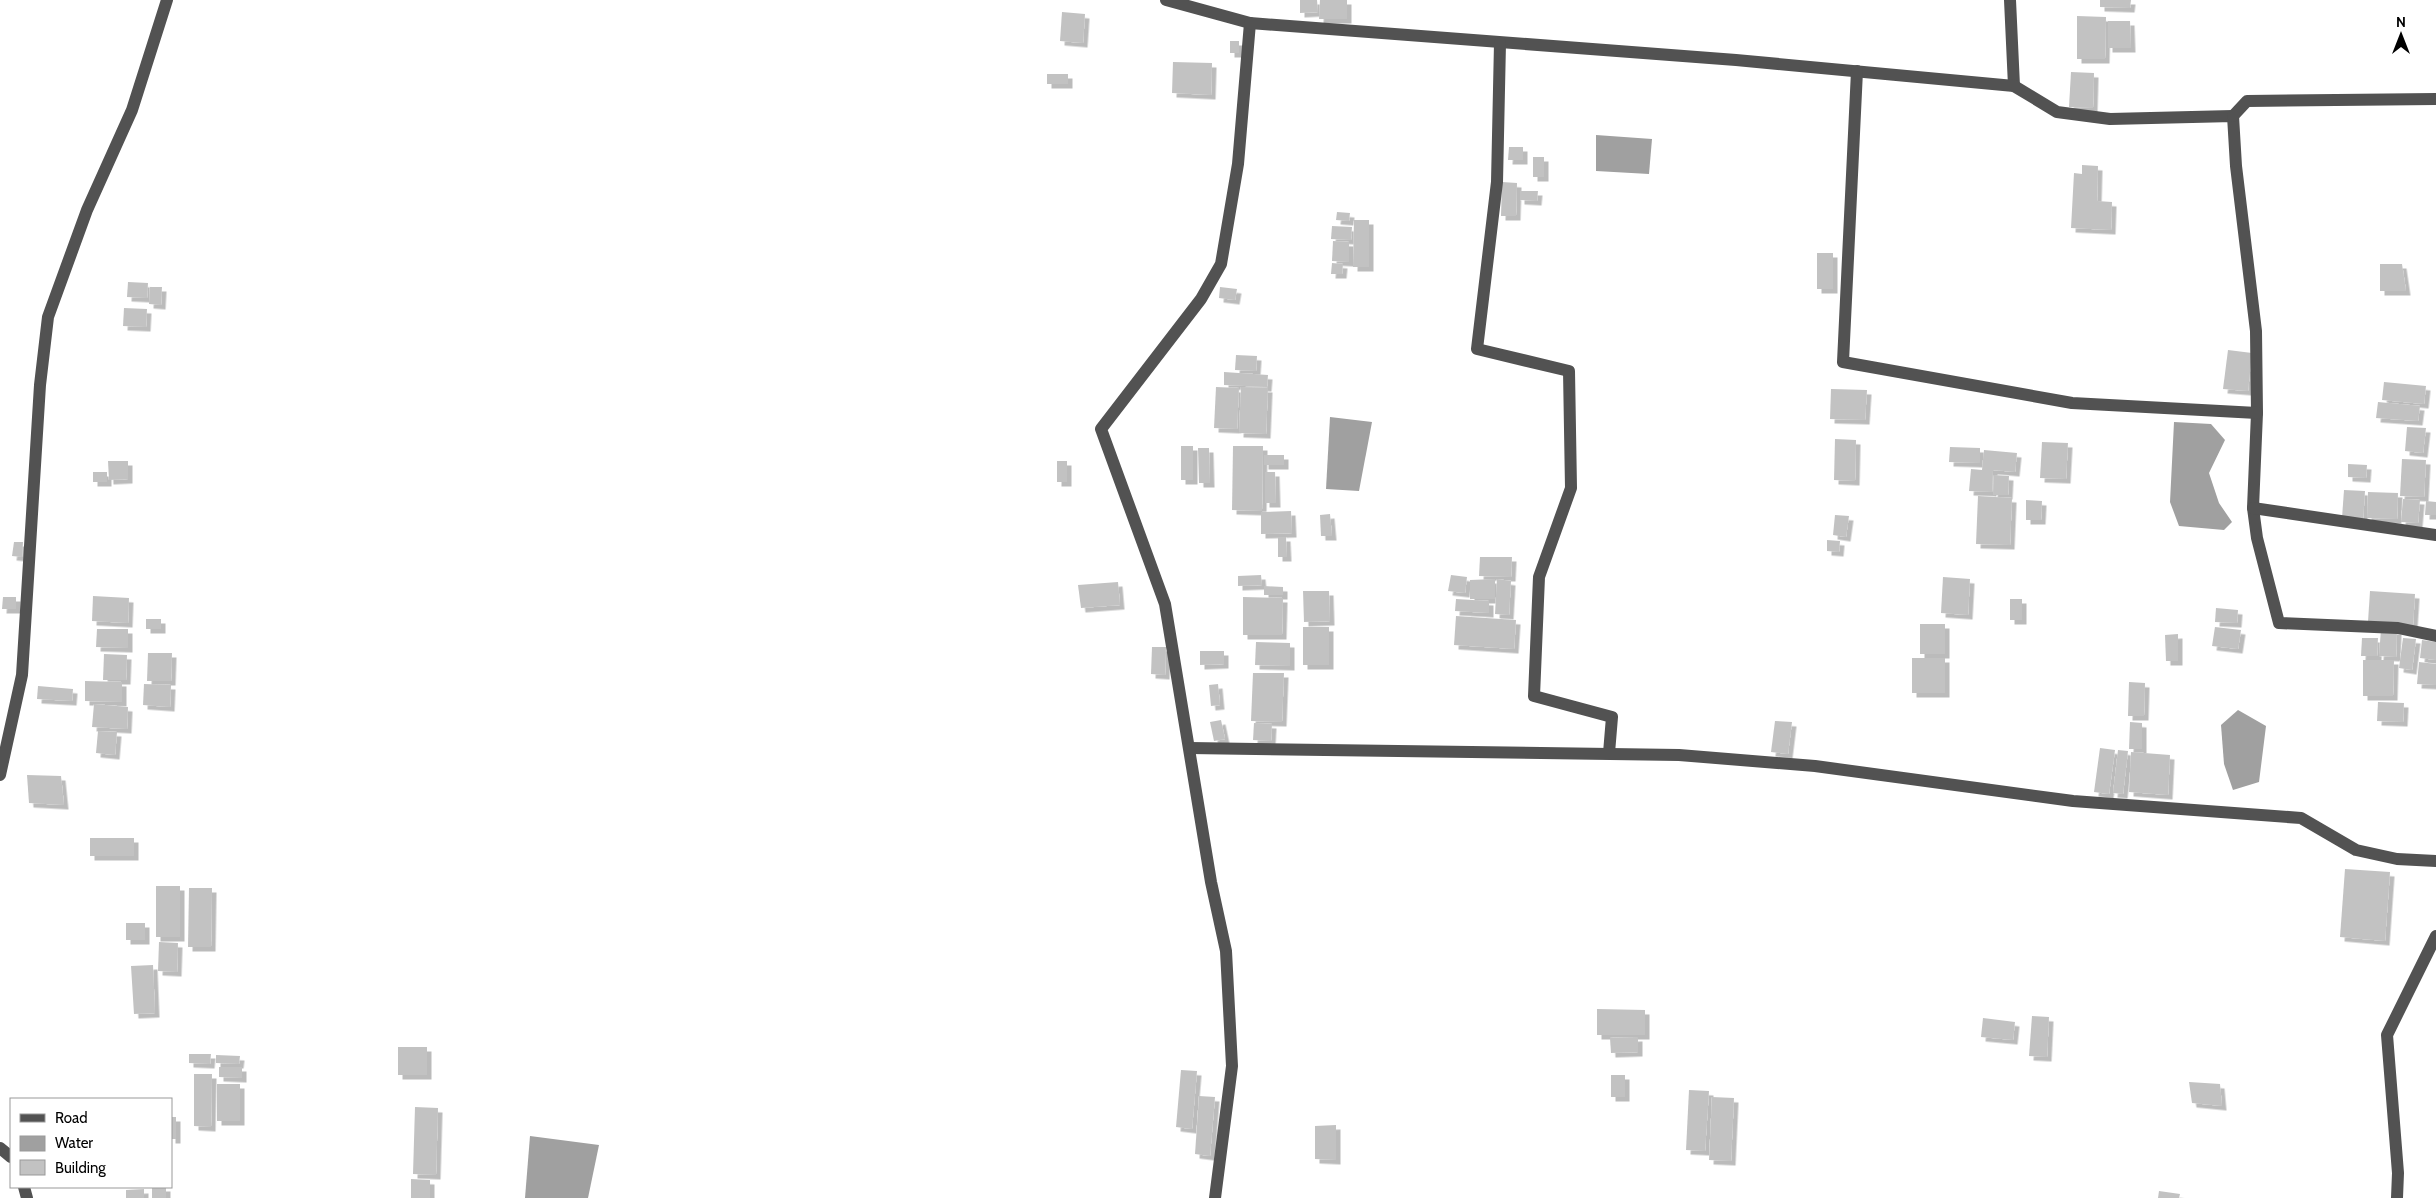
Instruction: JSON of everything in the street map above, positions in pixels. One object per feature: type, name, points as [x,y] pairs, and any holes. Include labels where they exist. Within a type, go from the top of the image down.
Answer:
[{"type":"street","points":[[0,775],[22,675],[40,385],[48,317],[87,210],[132,110],[167,0]]},
{"type":"street","points":[[1166,0],[1250,23],[1736,60],[2014,86],[2057,112],[2110,118],[2233,116],[2248,101],[2436,98]]},
{"type":"street","points":[[2010,0],[2014,86]]},
{"type":"street","points":[[1215,1198],[1232,1066],[1226,951],[1211,882],[1190,748],[1164,604],[1101,429],[1201,299],[1221,264],[1238,164],[1250,23]]},
{"type":"street","points":[[1500,43],[1497,182],[1477,349],[1569,371],[1571,488],[1540,577],[1534,696],[1612,717],[1609,753]]},
{"type":"street","points":[[1856,71],[1843,362],[2072,404],[2256,414]]},
{"type":"street","points":[[2233,116],[2236,166],[2256,331],[2253,508],[2257,538],[2279,623],[2398,628],[2436,636]]},
{"type":"street","points":[[2253,508],[2436,535]]},
{"type":"street","points":[[1190,748],[1679,754],[1815,766],[2073,801],[2300,818],[2356,850],[2397,859],[2436,862]]},
{"type":"street","points":[[2397,1198],[2398,1173],[2387,1035],[2436,936]]},
{"type":"street","points":[[0,1148],[10,1156]]},
{"type":"water","points":[[1596,135],[1652,139],[1649,174],[1596,171]]},
{"type":"water","points":[[1330,417],[1372,422],[1359,491],[1326,489]]},
{"type":"water","points":[[2174,422],[2211,424],[2225,440],[2209,473],[2219,503],[2232,522],[2224,530],[2179,526],[2170,502]]},
{"type":"water","points":[[2238,710],[2266,726],[2259,782],[2233,790],[2224,764],[2221,725]]},
{"type":"water","points":[[530,1136],[599,1145],[588,1198],[525,1198]]},
{"type":"building","points":[[1300,0],[1317,0],[1318,12],[1300,13]]},
{"type":"building","points":[[1320,0],[1347,0],[1347,19],[1319,19]]},
{"type":"building","points":[[2100,0],[2131,0],[2130,8],[2100,7]]},
{"type":"building","points":[[1062,12],[1085,14],[1083,43],[1060,41]]},
{"type":"building","points":[[2077,16],[2106,17],[2105,59],[2077,59]]},
{"type":"building","points":[[2108,21],[2130,21],[2131,48],[2108,48]]},
{"type":"building","points":[[1230,41],[1239,41],[1239,53],[1230,53]]},
{"type":"building","points":[[1173,62],[1212,63],[1211,95],[1172,93]]},
{"type":"building","points":[[2071,72],[2094,73],[2093,108],[2069,107]]},
{"type":"building","points":[[1047,74],[1068,74],[1068,84],[1047,84]]},
{"type":"building","points":[[1509,147],[1523,147],[1523,160],[1508,160]]},
{"type":"building","points":[[1533,157],[1544,157],[1544,177],[1533,177]]},
{"type":"building","points":[[2082,165],[2098,166],[2097,201],[2112,202],[2111,230],[2071,228],[2074,173],[2082,174]]},
{"type":"building","points":[[1502,182],[1517,183],[1516,216],[1501,216]]},
{"type":"building","points":[[1520,191],[1538,191],[1537,201],[1520,200]]},
{"type":"building","points":[[1337,212],[1350,213],[1349,221],[1336,220]]},
{"type":"building","points":[[1354,220],[1369,220],[1369,267],[1353,267]]},
{"type":"building","points":[[1332,226],[1352,227],[1351,240],[1331,239]]},
{"type":"building","points":[[1333,241],[1349,242],[1349,262],[1332,261]]},
{"type":"building","points":[[1817,253],[1833,253],[1833,289],[1817,289]]},
{"type":"building","points":[[1332,263],[1343,264],[1342,274],[1331,274]]},
{"type":"building","points":[[2380,264],[2402,264],[2406,291],[2380,291]]},
{"type":"building","points":[[128,282],[148,283],[147,298],[127,297]]},
{"type":"building","points":[[150,287],[162,287],[161,305],[149,304]]},
{"type":"building","points":[[1220,287],[1237,289],[1235,300],[1219,298]]},
{"type":"building","points":[[124,308],[147,309],[146,327],[123,326]]},
{"type":"building","points":[[2228,350],[2252,353],[2248,391],[2223,389]]},
{"type":"building","points":[[1236,355],[1257,356],[1256,371],[1235,370]]},
{"type":"building","points":[[1224,372],[1268,375],[1267,387],[1224,385]]},
{"type":"building","points":[[2384,382],[2426,386],[2424,404],[2382,400]]},
{"type":"building","points":[[1216,387],[1239,388],[1237,429],[1214,428]]},
{"type":"building","points":[[1241,387],[1268,388],[1266,434],[1239,433]]},
{"type":"building","points":[[1831,389],[1867,390],[1865,420],[1830,419]]},
{"type":"building","points":[[2378,402],[2420,406],[2418,421],[2376,418]]},
{"type":"building","points":[[2407,427],[2426,428],[2423,453],[2405,451]]},
{"type":"building","points":[[1835,439],[1856,440],[1855,481],[1834,480]]},
{"type":"building","points":[[2042,442],[2068,443],[2066,479],[2040,478]]},
{"type":"building","points":[[1181,446],[1193,446],[1193,480],[1181,480]]},
{"type":"building","points":[[1233,446],[1263,446],[1262,511],[1232,510]]},
{"type":"building","points":[[1950,447],[1980,448],[1980,463],[1949,462]]},
{"type":"building","points":[[1198,448],[1209,448],[1210,483],[1199,483]]},
{"type":"building","points":[[1984,450],[2017,453],[2015,472],[1993,470],[1992,492],[1969,491],[1971,469],[1982,470]]},
{"type":"building","points":[[1264,455],[1284,455],[1284,465],[1264,465]]},
{"type":"building","points":[[2402,459],[2426,460],[2424,497],[2400,496]]},
{"type":"building","points":[[108,461],[128,461],[128,479],[109,480]]},
{"type":"building","points":[[1057,461],[1067,461],[1067,482],[1057,482]]},
{"type":"building","points":[[2348,464],[2367,465],[2366,478],[2348,477]]},
{"type":"building","points":[[93,472],[107,472],[107,482],[93,482]]},
{"type":"building","points":[[1265,472],[1275,472],[1276,503],[1265,503]]},
{"type":"building","points":[[1994,475],[2009,476],[2008,495],[1993,495]]},
{"type":"building","points":[[2344,490],[2365,491],[2363,520],[2342,518]]},
{"type":"building","points":[[2368,492],[2398,493],[2397,519],[2367,518]]},
{"type":"building","points":[[1978,496],[2012,498],[2010,545],[1976,544]]},
{"type":"building","points":[[2403,499],[2420,500],[2418,523],[2401,522]]},
{"type":"building","points":[[2026,500],[2042,501],[2041,520],[2026,520]]},
{"type":"building","points":[[2426,501],[2436,502],[2436,515],[2425,515]]},
{"type":"building","points":[[1291,511],[1292,533],[1261,534],[1261,512]]},
{"type":"building","points":[[1330,514],[1332,536],[1321,536],[1320,515]]},
{"type":"building","points":[[1835,515],[1849,516],[1846,537],[1833,535]]},
{"type":"building","points":[[1278,537],[1286,537],[1287,557],[1278,557]]},
{"type":"building","points":[[1827,540],[1840,541],[1839,552],[1827,551]]},
{"type":"building","points":[[14,542],[23,542],[22,557],[12,556]]},
{"type":"building","points":[[1480,557],[1512,557],[1511,577],[1479,576]]},
{"type":"building","points":[[1261,575],[1262,585],[1238,586],[1238,576]]},
{"type":"building","points":[[1451,575],[1467,577],[1465,593],[1448,591]]},
{"type":"building","points":[[1943,577],[1970,579],[1968,615],[1941,613]]},
{"type":"building","points":[[1495,579],[1495,599],[1470,599],[1470,580]]},
{"type":"building","points":[[1497,579],[1511,581],[1509,615],[1495,614]]},
{"type":"building","points":[[1118,582],[1120,605],[1081,608],[1078,585]]},
{"type":"building","points":[[1264,586],[1283,587],[1283,595],[1264,595]]},
{"type":"building","points":[[1303,591],[1329,591],[1330,621],[1304,622]]},
{"type":"building","points":[[2370,591],[2415,594],[2413,625],[2368,622]]},
{"type":"building","points":[[93,596],[129,598],[128,623],[92,621]]},
{"type":"building","points":[[3,597],[16,597],[16,609],[2,609]]},
{"type":"building","points":[[1243,597],[1283,598],[1282,635],[1243,635]]},
{"type":"building","points":[[1456,599],[1489,601],[1489,613],[1455,611]]},
{"type":"building","points":[[2010,599],[2022,599],[2022,620],[2010,620]]},
{"type":"building","points":[[2216,608],[2238,610],[2237,623],[2215,622]]},
{"type":"building","points":[[1456,616],[1516,620],[1514,649],[1454,645]]},
{"type":"building","points":[[146,619],[161,619],[161,629],[146,629]]},
{"type":"building","points":[[1920,624],[1945,624],[1945,654],[1920,654]]},
{"type":"building","points":[[1303,627],[1329,627],[1329,665],[1303,665]]},
{"type":"building","points":[[2215,627],[2241,630],[2238,649],[2212,646]]},
{"type":"building","points":[[97,629],[128,629],[128,648],[96,647]]},
{"type":"building","points":[[2381,629],[2397,630],[2396,657],[2379,656]]},
{"type":"building","points":[[2178,634],[2178,661],[2166,661],[2165,635]]},
{"type":"building","points":[[2362,638],[2378,638],[2377,656],[2361,656]]},
{"type":"building","points":[[2403,638],[2416,639],[2412,670],[2399,668]]},
{"type":"building","points":[[2422,640],[2436,642],[2436,660],[2420,658]]},
{"type":"building","points":[[1256,642],[1290,643],[1290,666],[1255,665]]},
{"type":"building","points":[[1152,647],[1166,647],[1165,675],[1151,674]]},
{"type":"building","points":[[1200,651],[1224,651],[1224,664],[1200,665]]},
{"type":"building","points":[[148,653],[172,653],[171,681],[147,681]]},
{"type":"building","points":[[104,654],[127,655],[126,680],[103,680]]},
{"type":"building","points":[[1912,658],[1945,658],[1945,693],[1912,693]]},
{"type":"building","points":[[2363,660],[2394,660],[2393,696],[2363,696]]},
{"type":"building","points":[[2419,662],[2436,664],[2436,685],[2417,684]]},
{"type":"building","points":[[1253,673],[1284,673],[1282,722],[1251,721]]},
{"type":"building","points":[[85,681],[122,682],[122,702],[85,701]]},
{"type":"building","points":[[2129,682],[2145,683],[2144,716],[2128,716]]},
{"type":"building","points":[[144,684],[171,685],[170,707],[143,705]]},
{"type":"building","points":[[1218,684],[1220,705],[1211,706],[1209,685]]},
{"type":"building","points":[[38,686],[73,689],[72,701],[37,699]]},
{"type":"building","points":[[2378,702],[2404,703],[2403,722],[2377,721]]},
{"type":"building","points":[[94,704],[128,707],[127,729],[92,727]]},
{"type":"building","points":[[1221,720],[1225,739],[1214,741],[1210,722]]},
{"type":"building","points":[[1775,721],[1792,722],[1788,754],[1771,752]]},
{"type":"building","points":[[2130,722],[2142,723],[2142,749],[2129,749]]},
{"type":"building","points":[[1254,723],[1272,724],[1271,741],[1253,740]]},
{"type":"building","points":[[98,731],[117,732],[115,755],[96,753]]},
{"type":"building","points":[[2100,748],[2115,750],[2109,794],[2094,792]]},
{"type":"building","points":[[2118,750],[2128,751],[2123,794],[2113,793]]},
{"type":"building","points":[[2131,752],[2170,755],[2168,795],[2129,792]]},
{"type":"building","points":[[27,775],[61,776],[64,805],[29,803]]},
{"type":"building","points":[[90,838],[134,838],[134,856],[90,856]]},
{"type":"building","points":[[2345,869],[2390,872],[2385,941],[2340,937]]},
{"type":"building","points":[[156,886],[180,886],[180,937],[156,937]]},
{"type":"building","points":[[189,888],[212,888],[211,947],[188,947]]},
{"type":"building","points":[[126,923],[145,923],[145,940],[126,940]]},
{"type":"building","points":[[159,942],[178,943],[177,972],[158,971]]},
{"type":"building","points":[[153,965],[155,1013],[134,1014],[131,966]]},
{"type":"building","points":[[1597,1009],[1645,1010],[1645,1035],[1597,1035]]},
{"type":"building","points":[[2032,1016],[2049,1017],[2047,1057],[2029,1056]]},
{"type":"building","points":[[1983,1018],[2015,1022],[2013,1040],[1981,1037]]},
{"type":"building","points":[[1638,1037],[1638,1052],[1611,1053],[1610,1038]]},
{"type":"building","points":[[398,1047],[427,1047],[427,1075],[398,1075]]},
{"type":"building","points":[[189,1054],[211,1054],[210,1064],[189,1063]]},
{"type":"building","points":[[216,1055],[240,1056],[239,1064],[216,1063]]},
{"type":"building","points":[[219,1067],[242,1067],[242,1078],[219,1077]]},
{"type":"building","points":[[1181,1070],[1197,1071],[1192,1129],[1176,1127]]},
{"type":"building","points":[[194,1074],[212,1074],[211,1127],[194,1126]]},
{"type":"building","points":[[1611,1075],[1625,1075],[1625,1097],[1611,1097]]},
{"type":"building","points":[[2189,1082],[2220,1084],[2222,1106],[2192,1103]]},
{"type":"building","points":[[217,1084],[240,1084],[240,1121],[217,1121]]},
{"type":"building","points":[[1689,1090],[1709,1091],[1705,1151],[1686,1150]]},
{"type":"building","points":[[1199,1096],[1215,1097],[1210,1156],[1195,1154]]},
{"type":"building","points":[[1712,1097],[1734,1098],[1731,1161],[1709,1160]]},
{"type":"building","points":[[415,1107],[438,1108],[436,1175],[413,1174]]},
{"type":"building","points":[[172,1117],[176,1117],[176,1139],[172,1139]]},
{"type":"building","points":[[1336,1125],[1336,1160],[1315,1159],[1315,1126]]},
{"type":"building","points":[[411,1179],[430,1180],[430,1198],[411,1198]]},
{"type":"building","points":[[152,1188],[166,1188],[166,1198],[152,1198]]},
{"type":"building","points":[[144,1189],[144,1198],[126,1198],[126,1190]]},
{"type":"building","points":[[2159,1191],[2180,1194],[2179,1198],[2158,1198]]}]
